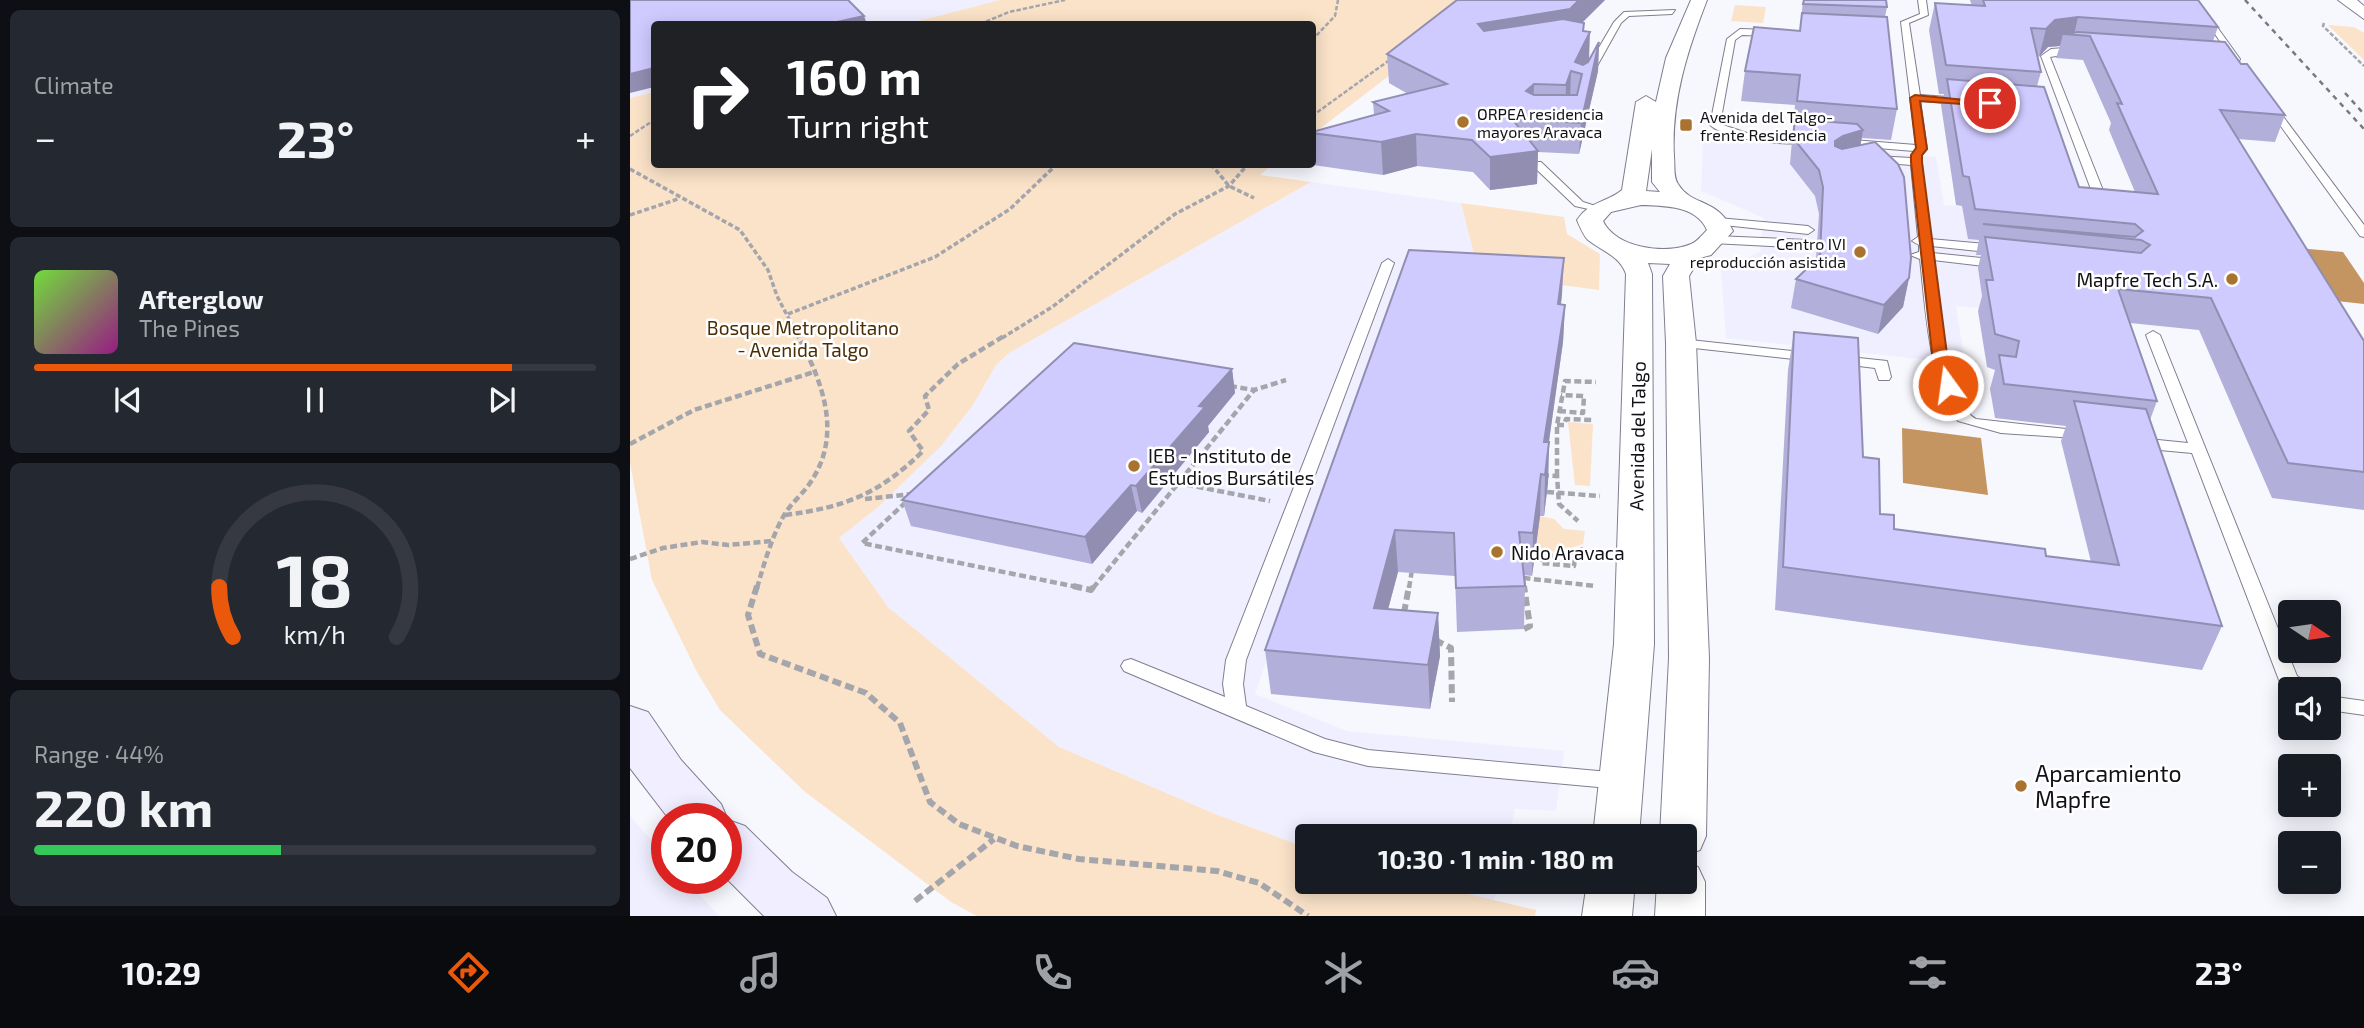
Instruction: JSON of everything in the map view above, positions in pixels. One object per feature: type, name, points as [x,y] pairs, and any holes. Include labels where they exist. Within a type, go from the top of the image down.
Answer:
[{"type":"main road","points":[[630,725],[674,790],[687,803]]},
{"type":"main road","points":[[742,858],[772,889],[807,916]]},
{"type":"street","points":[[1680,202],[1664,182],[1662,125],[1675,58],[1699,0]]},
{"type":"street","points":[[2346,0],[2364,14]]},
{"type":"street","points":[[1623,201],[1633,192],[1637,181],[1642,122],[1654,60],[1676,6]]},
{"type":"street","points":[[1683,824],[1689,658],[1681,343],[1676,276],[1708,238],[1710,214],[1680,202],[1651,198],[1623,201],[1598,210],[1591,218],[1590,227],[1595,236],[1622,251],[1657,256],[1708,238]]},
{"type":"street","name":"Avenida del Talgo","points":[[1617,824],[1634,644],[1639,274],[1636,264],[1622,251]]},
{"type":"street","points":[[1607,916],[1610,894]]},
{"type":"street","points":[[1680,916],[1681,894]]},
{"type":"lane","points":[[1922,0],[1924,15],[1905,22],[1922,149]]},
{"type":"lane","points":[[2197,5],[2245,72]]},
{"type":"lane","points":[[1586,78],[1618,22],[1627,14],[1676,6]]},
{"type":"lane","points":[[1783,33],[1740,32],[1731,39],[1715,125],[1722,131],[1922,149]]},
{"type":"lane","points":[[1894,40],[1908,41]]},
{"type":"lane","points":[[1592,42],[1606,44]]},
{"type":"lane","points":[[2085,51],[2051,51],[2045,56],[2106,212]]},
{"type":"lane","points":[[2224,61],[2238,62]]},
{"type":"lane","points":[[2261,94],[2364,233]]},
{"type":"lane","points":[[1915,98],[1970,102]]},
{"type":"lane","points":[[2052,108],[2065,109]]},
{"type":"lane","points":[[1922,149],[1916,155],[1922,256],[1941,362],[1955,409],[1965,420],[2198,449]]},
{"type":"lane","points":[[1862,160],[1917,162]]},
{"type":"lane","points":[[1537,164],[1579,204],[1598,210]]},
{"type":"lane","points":[[1708,238],[1808,230]]},
{"type":"lane","points":[[1708,238],[1807,244]]},
{"type":"lane","points":[[1921,241],[2010,250]]},
{"type":"lane","points":[[1922,256],[2017,265]]},
{"type":"lane","points":[[1237,710],[1233,684],[1236,660],[1388,263]]},
{"type":"lane","points":[[2153,335],[2288,677]]},
{"type":"lane","points":[[1681,343],[1882,364],[1884,377]]},
{"type":"lane","points":[[1131,666],[1321,746],[1368,758],[1622,781]]},
{"type":"lane","points":[[2341,705],[2364,708]]},
{"type":"path","points":[[987,21],[1009,12],[1065,0]]},
{"type":"path","points":[[1316,36],[1335,16],[1338,0]]},
{"type":"path","points":[[2324,23],[2323,26],[2364,66]]},
{"type":"path","points":[[1316,113],[1393,58]]},
{"type":"path","points":[[630,136],[651,122]]},
{"type":"path","points":[[788,314],[934,257],[1010,208],[1053,168]]},
{"type":"path","points":[[1213,168],[1229,186],[1254,198]]},
{"type":"path","points":[[864,499],[904,470],[923,451],[909,431],[929,410],[925,396],[958,364],[1052,307],[1175,214],[1229,186],[1245,168]]},
{"type":"path","points":[[630,169],[740,230],[768,270],[777,296],[817,370],[827,409],[828,447],[811,482],[784,515],[772,541],[748,615],[760,654],[866,693],[900,723],[929,802],[960,824],[994,839],[1079,859],[1217,871],[1259,883],[1308,916]]},
{"type":"path","points":[[630,215],[679,198]]},
{"type":"path","points":[[630,444],[694,411],[773,387],[817,370]]},
{"type":"path","points":[[1226,385],[1254,390],[1286,380]]},
{"type":"path","points":[[1578,521],[1559,504],[1559,411],[1565,381],[1595,383]]},
{"type":"path","points":[[784,515],[834,510],[864,499],[915,493],[862,542],[1091,590],[1254,390]]},
{"type":"path","points":[[1559,411],[1583,413],[1584,396],[1561,395]]},
{"type":"path","points":[[1558,425],[1564,425],[1566,419],[1593,420]]},
{"type":"path","points":[[1536,474],[1557,476]]},
{"type":"path","points":[[1166,477],[1178,483],[1294,509]]},
{"type":"path","points":[[1547,492],[1636,498]]},
{"type":"path","points":[[630,559],[663,548],[702,542],[728,545],[772,541]]},
{"type":"path","points":[[1579,550],[1574,566],[1540,563],[1538,555],[1557,556],[1579,550]]},
{"type":"path","points":[[1402,624],[1414,562]]},
{"type":"path","points":[[1524,629],[1530,626],[1523,578],[1596,586]]},
{"type":"path","points":[[1426,636],[1451,648],[1452,702]]},
{"type":"path","points":[[915,901],[994,839]]},
{"type":"shaded area","points":[[630,0],[1000,0],[919,21],[651,21],[651,93],[630,98]]},
{"type":"shaded area","points":[[1703,138],[1936,157],[1944,205],[2265,234],[1984,308],[1956,306],[1965,364],[1726,338],[1721,269],[1760,252],[1764,218],[1701,191]]},
{"type":"shaded area","points":[[1311,182],[1461,203],[1479,274],[1423,263],[1395,284],[1255,694],[1347,731],[1564,751],[1556,811],[1515,809],[1512,824],[1295,824],[1295,844],[1215,814],[1059,747],[888,607],[839,538],[877,508],[973,405],[996,365],[1009,353]]},
{"type":"shaded area","points":[[2286,247],[2343,252],[2364,283],[2364,304],[2318,299]]},
{"type":"shaded area","points":[[1902,428],[1981,438],[1988,495],[1903,483]]},
{"type":"shaded area","points":[[630,816],[651,840],[651,894],[699,894],[719,916],[630,916]]},
{"type":"shaded area","points":[[1466,894],[1495,894],[1494,901]]},
{"type":"green space","points":[[1000,0],[1488,0],[1316,132],[1316,21],[919,21]]},
{"type":"green space","points":[[1735,5],[1766,7],[1763,23],[1731,21]]},
{"type":"green space","points":[[2328,25],[2354,27],[2364,33],[2364,60]]},
{"type":"green space","name":"Bosque Metropolitano - Avenida Talgo","points":[[651,93],[651,168],[1268,168],[1260,175],[1311,182],[1009,353],[996,365],[973,405],[941,446],[877,508],[839,538],[888,607],[1059,747],[1215,814],[1295,844],[1295,894],[1468,894],[1536,910],[1535,916],[977,916],[951,902],[804,791],[720,710],[697,672],[652,580],[630,463],[630,98]]},
{"type":"green space","points":[[1461,203],[1564,217],[1567,234],[1600,254],[1599,290],[1479,274]]},
{"type":"green space","points":[[1568,422],[1593,424],[1590,486],[1575,485]]},
{"type":"green space","points":[[1539,516],[1554,519],[1564,529],[1585,531],[1583,544],[1559,552],[1536,550]]},
{"type":"building","points":[[630,0],[848,0],[864,16],[842,21],[651,21],[651,69],[630,74]]},
{"type":"building","points":[[1457,0],[1579,0],[1570,9],[1478,24],[1484,31],[1563,19],[1584,23],[1583,31],[1590,32],[1575,62],[1583,65],[1588,62],[1599,42],[1581,123],[1512,119],[1538,151],[1490,157],[1472,140],[1416,134],[1381,142],[1316,134],[1316,131],[1389,111],[1373,102],[1447,84],[1387,54]],"holes":[[[1571,71],[1582,74],[1577,95],[1534,95],[1526,91],[1534,84],[1566,85]]]},
{"type":"building","points":[[1804,0],[1886,0],[1887,7],[1803,4]]},
{"type":"building","points":[[1983,0],[2198,0],[2218,27],[2078,17],[2055,20],[2046,29],[2031,28],[2041,72],[1946,65],[1935,3],[1985,6]]},
{"type":"building","points":[[1802,13],[1887,17],[1897,109],[1797,101],[1800,75],[1745,71],[1754,27],[1800,31]]},
{"type":"building","points":[[2078,32],[2225,42],[2241,64],[2247,64],[2285,115],[2220,110],[2364,341],[2364,472],[2288,463],[2211,298],[2118,289],[2157,401],[2004,384],[1999,355],[2016,357],[2019,341],[1995,334],[1986,280],[1993,280],[1985,237],[2141,253],[2150,245],[2141,240],[1983,224],[2135,237],[2143,231],[2135,224],[1975,209],[1969,177],[1963,176],[1947,79],[2044,87],[2079,187],[2158,194],[2117,103],[2122,104],[2090,36],[2063,34]]},
{"type":"building","name":"Centro IVI reproducción asistida","points":[[1795,119],[1857,124],[1863,130],[1843,136],[1835,141],[1835,146],[1842,149],[1875,142],[1898,164],[1904,177],[1911,258],[1909,278],[1884,305],[1796,279],[1820,256],[1823,187],[1819,170],[1793,138]]},
{"type":"building","points":[[1409,250],[1564,258],[1558,304],[1565,305],[1544,442],[1549,442],[1545,475],[1541,474],[1533,533],[1519,532],[1525,586],[1456,588],[1454,533],[1395,530],[1374,608],[1438,613],[1428,665],[1265,650]]},
{"type":"building","points":[[1794,332],[1858,338],[1863,457],[1879,459],[1880,514],[1894,515],[1894,529],[2045,549],[2046,556],[2119,565],[2074,401],[2146,409],[2222,626],[1783,567]]},
{"type":"building","points":[[1074,343],[1232,369],[1199,406],[1205,407],[1136,486],[1131,485],[1085,537],[902,500]]},
{"type":"railway","points":[[2245,0],[2364,129]]},
{"type":"railway","points":[[2345,93],[2364,114]]},
{"type":"place","name":"ORPEA residencia mayores Aravaca","points":[[1463,122]]},
{"type":"place","name":"Avenida del Talgo- frente Residencia","points":[[1686,125]]},
{"type":"place","name":"Centro IVI reproducción asistida","points":[[1860,252]]},
{"type":"place","name":"Mapfre Tech S.A.","points":[[2232,279]]},
{"type":"place","name":"IEB - Instituto de Estudios Bursátiles","points":[[1134,466]]},
{"type":"place","name":"Nido Aravaca","points":[[1497,552]]},
{"type":"place","name":"Aparcamiento Mapfre","points":[[2021,786]]},
{"type":"route","points":[[1948,385],[1941,362],[1916,155],[1922,149],[1915,98],[1990,103]]}]
